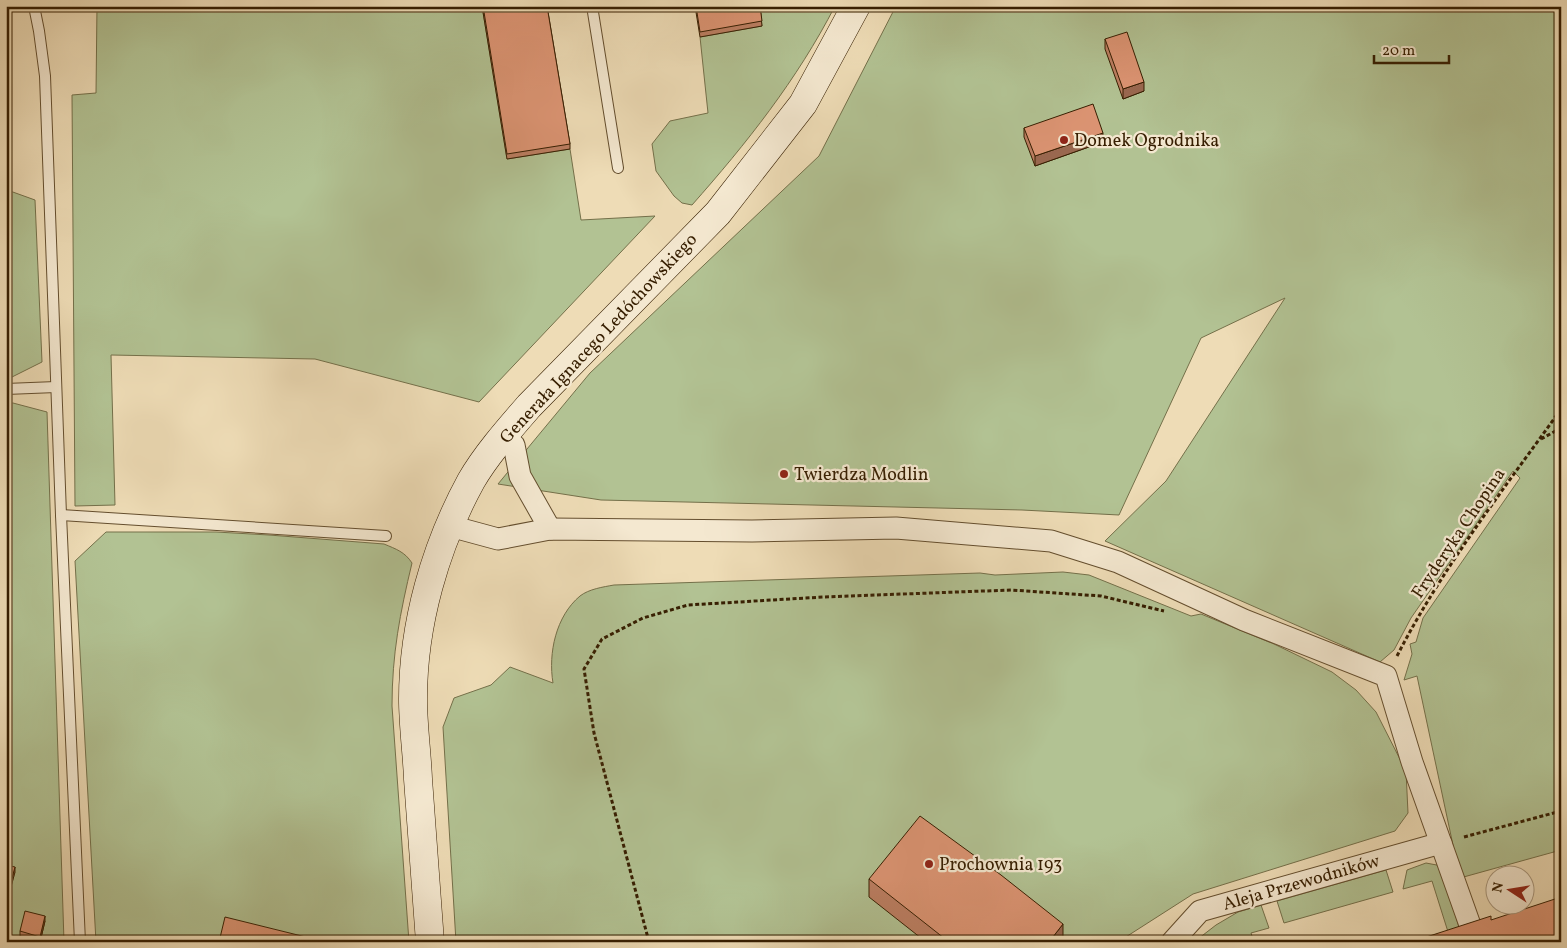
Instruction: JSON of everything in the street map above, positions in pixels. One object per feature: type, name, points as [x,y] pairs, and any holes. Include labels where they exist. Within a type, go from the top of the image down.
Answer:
[{"type":"street","name":"Generała Ignacego Ledóchowskiego","points":[[430,942],[413,700],[415,658],[420,625],[439,553],[450,526],[472,480],[502,437],[529,406],[718,213],[802,104],[856,6]]},
{"type":"street","points":[[502,437],[514,444],[520,476],[550,529]]},
{"type":"street","points":[[450,526],[498,539],[550,529],[752,530],[896,528],[1051,541],[1118,562],[1244,620],[1386,676],[1412,762],[1475,939]]},
{"type":"street","name":"Aleja Przewodników","points":[[1172,942],[1200,911],[1441,843]]},
{"type":"lane","points":[[34,6],[45,76],[61,515],[80,942]]},
{"type":"lane","points":[[592,6],[618,168]]},
{"type":"lane","points":[[6,388],[56,387]]},
{"type":"lane","points":[[61,515],[386,536]]},
{"type":"path","name":"Fryderyka Chopina","points":[[1386,676],[1418,616],[1469,539],[1561,409]]},
{"type":"path","points":[[1538,441],[1561,428]]},
{"type":"path","points":[[649,942],[594,733],[584,669],[602,639],[643,618],[688,605],[823,596],[1011,590],[1101,596],[1172,613]]},
{"type":"path","points":[[1441,843],[1561,811]]},
{"type":"green space","points":[[97,6],[482,6],[507,159],[570,149],[581,220],[655,216],[479,402],[315,359],[111,355],[115,505],[75,506],[72,95],[96,93]]},
{"type":"green space","points":[[759,6],[835,6],[804,60],[751,135],[692,205],[682,203],[674,196],[656,171],[652,144],[670,121],[708,113],[700,37],[762,26]]},
{"type":"green space","points":[[896,6],[1561,6],[1561,850],[1503,866],[1484,866],[1484,871],[1460,878],[1417,676],[1404,680],[1412,654],[1410,644],[1416,642],[1423,618],[1520,478],[1513,471],[1411,618],[1394,650],[1380,662],[1105,541],[1166,481],[1285,298],[1201,338],[1119,515],[1022,510],[601,500],[498,484],[590,373],[819,156]]},
{"type":"green space","points":[[10,191],[35,200],[42,362],[10,378],[6,373],[6,192]]},
{"type":"green space","points":[[6,403],[13,403],[47,412],[64,942],[6,942],[6,905],[15,872],[6,870]]},
{"type":"green space","points":[[106,532],[216,532],[384,544],[400,551],[412,563],[400,617],[392,687],[409,942],[96,942],[75,561]]},
{"type":"green space","points":[[1063,572],[1089,575],[1191,616],[1201,614],[1274,644],[1332,672],[1356,690],[1376,712],[1406,771],[1408,813],[1395,831],[1193,894],[1118,942],[456,942],[443,727],[454,698],[491,685],[510,667],[553,683],[552,660],[556,636],[565,614],[580,596],[596,589],[614,585]]},
{"type":"green space","points":[[1426,863],[1442,866],[1463,942],[1449,935],[1432,881],[1403,889],[1407,870]]},
{"type":"green space","points":[[1386,870],[1393,892],[1284,923],[1277,901]]},
{"type":"green space","points":[[1261,905],[1269,928],[1251,933],[1254,942],[1194,942],[1216,925],[1238,912]]},
{"type":"building","points":[[483,6],[547,6],[570,144],[507,154]]},
{"type":"building","points":[[696,6],[760,6],[762,21],[700,32]]},
{"type":"building","points":[[1127,32],[1144,82],[1123,89],[1105,39]]},
{"type":"building","name":"Domek Ogrodnika","points":[[1093,104],[1103,133],[1035,156],[1024,128]]},
{"type":"building","name":"Prochownia 193","points":[[920,816],[1001,875],[1063,924],[1049,942],[949,942],[869,879]]},
{"type":"building","points":[[6,865],[15,867],[6,900]]},
{"type":"building","points":[[1561,897],[1561,942],[1411,942],[1491,916],[1491,920],[1503,916],[1534,916],[1534,906]]},
{"type":"building","points":[[25,911],[45,916],[40,937],[20,931]]},
{"type":"building","points":[[225,917],[326,942],[219,942]]},
{"type":"place","name":"Domek Ogrodnika","points":[[1064,140]]},
{"type":"place","name":"Twierdza Modlin","points":[[784,474]]},
{"type":"place","name":"Prochownia 193","points":[[929,864]]}]
